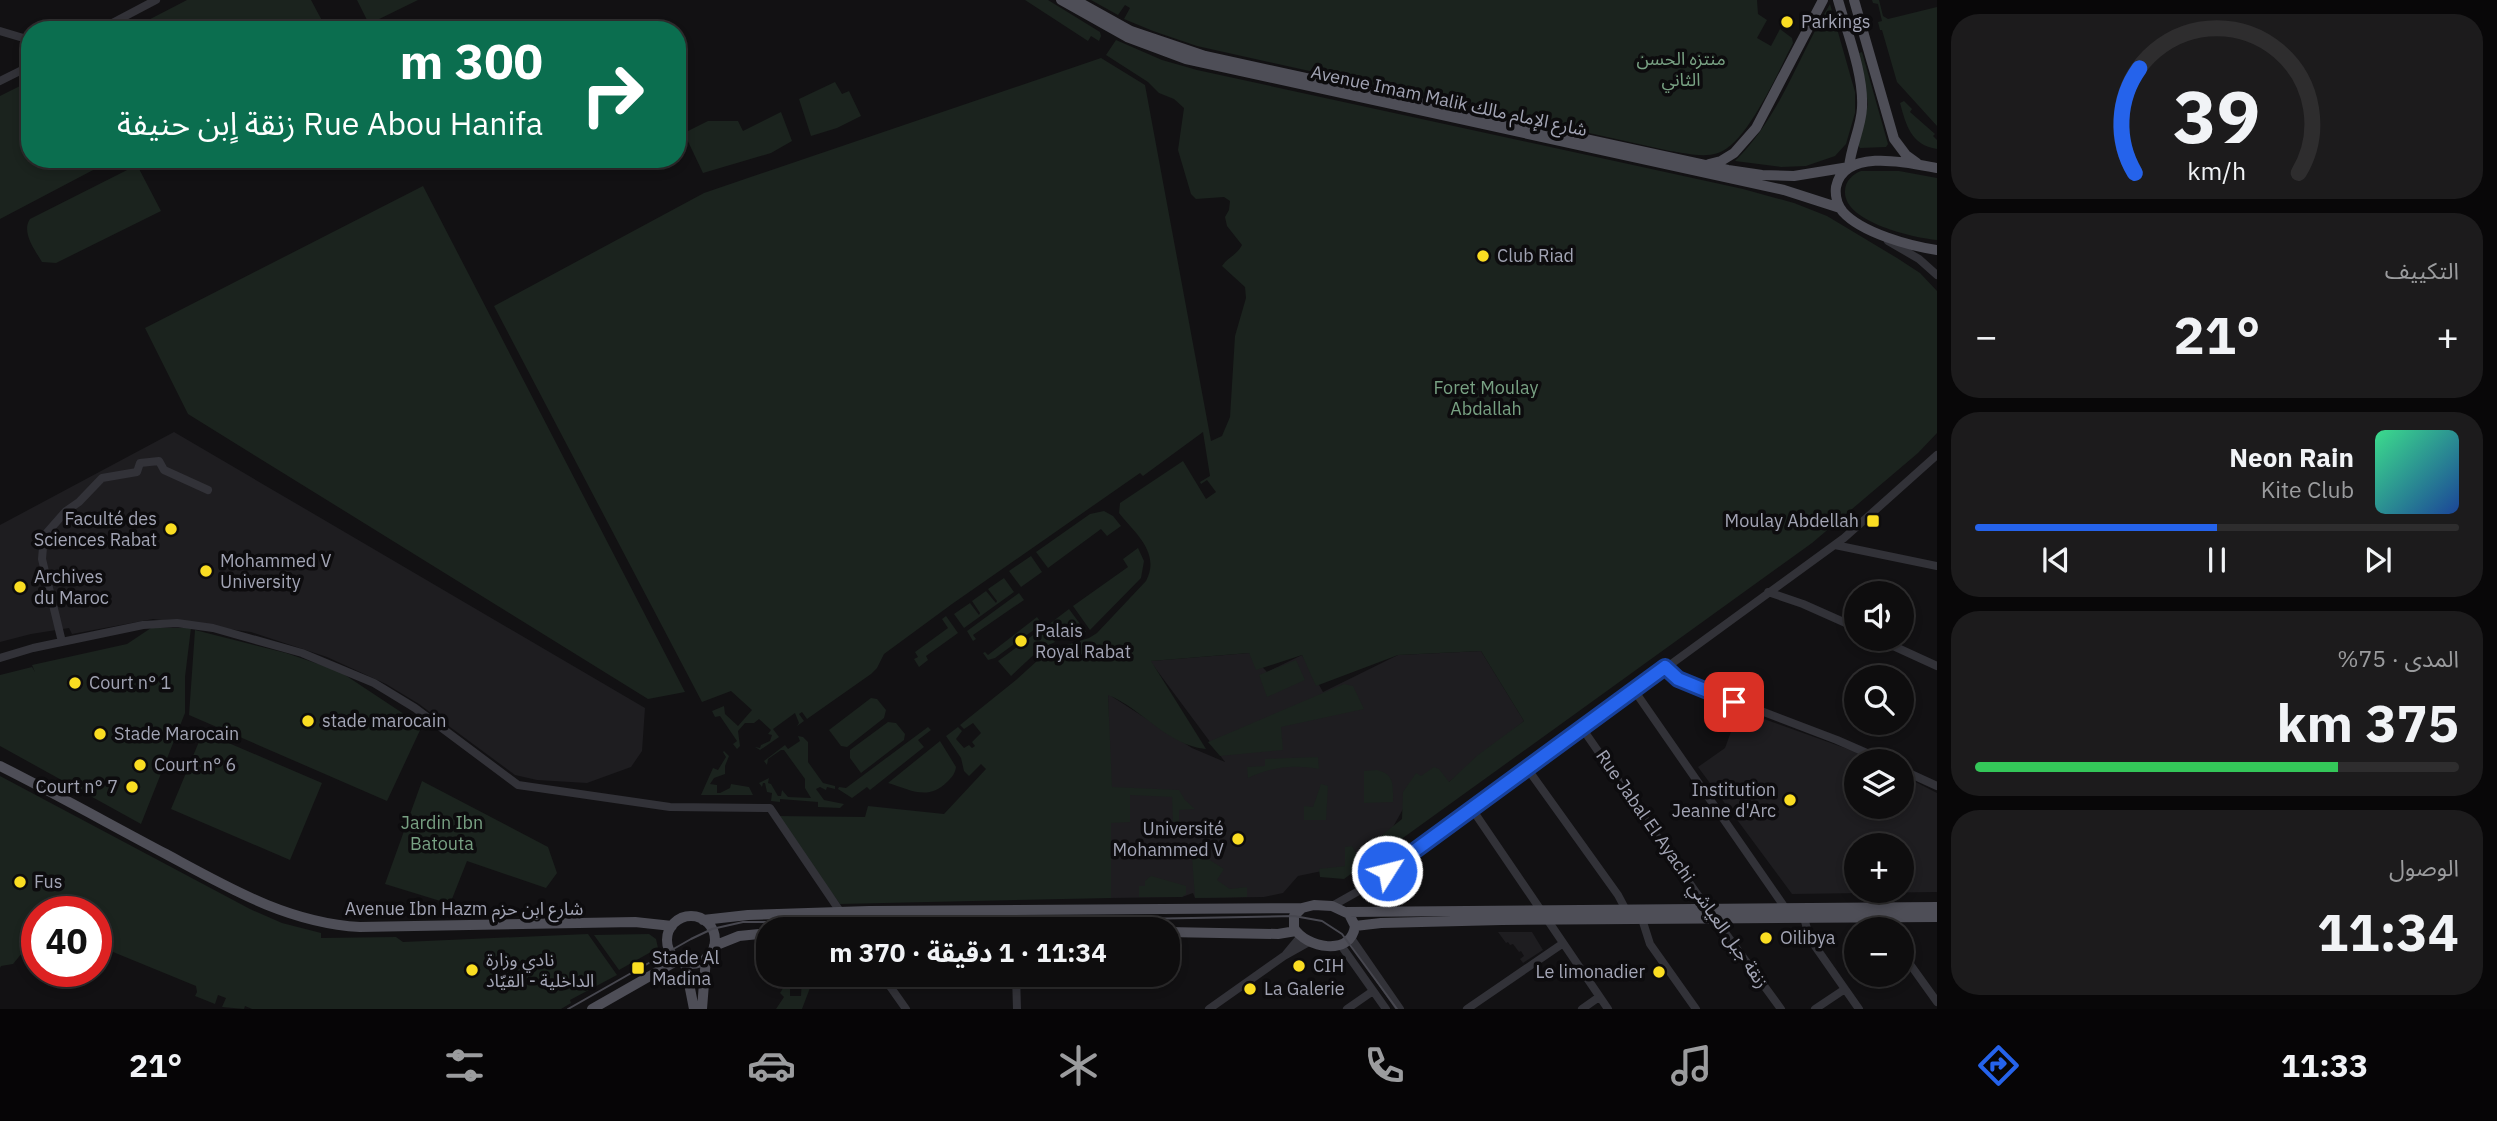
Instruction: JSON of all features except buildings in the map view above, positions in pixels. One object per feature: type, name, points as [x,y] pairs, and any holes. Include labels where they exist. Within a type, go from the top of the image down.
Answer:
[{"type":"main road","name":"Avenue Imam Malik شارع الإمام مالك","points":[[1061,0],[1127,37],[1171,55],[1784,190],[1840,208],[1867,228],[1905,243],[1937,250]]},
{"type":"main road","name":"Avenue Imam Malik شارع الإمام مالك","points":[[1075,0],[1131,30],[1197,54],[1751,174],[1782,176],[1869,162],[1937,168]]},
{"type":"main road","points":[[1705,164],[1721,161],[1734,153],[1756,128],[1823,0]]},
{"type":"main road","points":[[1838,0],[1862,93],[1862,116],[1849,167],[1836,186],[1840,208]]},
{"type":"main road","points":[[1854,0],[1894,139],[1906,155],[1921,165]]},
{"type":"main road","name":"Avenue Ibn Hazm شارع ابن حزم","points":[[0,766],[241,894],[288,914],[324,924],[360,927],[635,922],[672,926]]},
{"type":"main road","points":[[694,1009],[682,962],[671,954],[668,945],[672,926],[684,918],[703,920],[748,915],[840,912],[1265,906],[1303,908],[1314,905],[1332,906],[1345,911],[1544,916]]},
{"type":"main road","points":[[1628,915],[1642,919],[1716,919],[1788,913],[1804,918],[1937,906]]},
{"type":"main road","points":[[1302,936],[1294,918],[1303,908]]},
{"type":"main road","points":[[1355,926],[1544,916],[1628,915],[1707,908],[1788,913],[1883,912],[1937,917]]},
{"type":"main road","points":[[1180,932],[1278,934],[1302,936],[1321,945],[1340,944],[1351,938],[1355,926],[1345,911]]},
{"type":"main road","points":[[703,920],[712,929],[714,946]]},
{"type":"main road","points":[[592,1009],[682,962],[697,963],[706,958],[714,946],[739,936],[756,934]]},
{"type":"main road","points":[[702,1009],[706,958]]},
{"type":"street","points":[[116,21],[156,0]]},
{"type":"street","points":[[0,31],[21,37]]},
{"type":"street","points":[[0,81],[21,70]]},
{"type":"street","points":[[1867,228],[1919,259],[1937,275]]},
{"type":"street","points":[[1332,906],[1364,888],[1835,545],[1937,455]]},
{"type":"street","points":[[62,642],[41,551],[48,529],[102,478],[137,472],[141,463],[159,461],[164,470],[208,490]]},
{"type":"street","points":[[1835,545],[1937,566]]},
{"type":"street","points":[[1768,592],[1844,622]]},
{"type":"street","points":[[0,658],[62,642],[153,624],[177,623],[219,629],[302,653],[374,684],[415,708],[518,785],[670,807],[770,808],[844,917]]},
{"type":"street","points":[[1904,651],[1937,666]]},
{"type":"street","points":[[1665,667],[1688,684],[1858,749]]},
{"type":"street","points":[[1634,690],[1788,913]]},
{"type":"street","name":"Rue Jabal El Ayachi زنقة جبل العياشي","points":[[1582,728],[1781,1009]]},
{"type":"street","points":[[1527,768],[1618,895],[1628,915]]},
{"type":"street","points":[[1914,775],[1937,786]]},
{"type":"street","points":[[1472,809],[1608,1009]]},
{"type":"street","points":[[1345,911],[1364,888]]},
{"type":"street","points":[[1883,912],[1884,917]]},
{"type":"street","points":[[1804,918],[1810,939],[1859,1009]]},
{"type":"street","points":[[1642,919],[1650,944],[1696,1009]]},
{"type":"street","points":[[1209,1009],[1284,956],[1302,936]]},
{"type":"street","points":[[1351,938],[1400,1009]]},
{"type":"street","points":[[1340,944],[1386,1009]]},
{"type":"street","points":[[1467,1009],[1562,944]]},
{"type":"street","points":[[1914,970],[1937,1002]]},
{"type":"street","points":[[890,987],[905,1009]]},
{"type":"street","points":[[1016,987],[1017,1009]]},
{"type":"street","points":[[1815,1009],[1845,989]]},
{"type":"street","points":[[1347,1009],[1373,990]]},
{"type":"street","points":[[1581,1009],[1599,996]]},
{"type":"shaded area","name":"Mohammed V University","points":[[174,432],[645,708],[642,751],[631,767],[587,783],[537,780],[515,775],[419,704],[386,684],[327,657],[251,632],[153,619],[72,634],[69,628],[0,642],[0,525]]},
{"type":"shaded area","points":[[1481,651],[1524,721],[1438,791],[1403,792],[1403,809],[1393,827],[1359,860],[1346,866],[1298,876],[1283,893],[1264,897],[1195,898],[1193,893],[1182,897],[1111,898],[1108,694],[1192,748],[1225,762],[1150,661],[1249,653],[1267,672],[1302,655],[1323,692],[1398,655]]},
{"type":"shaded area","name":"Institution Jeanne d'Arc","points":[[1739,710],[1848,749],[1844,749],[1844,819],[1914,819],[1914,781],[1937,793],[1937,892],[1914,892],[1914,833],[1844,833],[1844,893],[1792,894],[1698,767],[1725,748]]},
{"type":"shaded area","points":[[1498,932],[1532,932],[1543,950],[1523,963],[1520,959],[1524,956],[1521,951],[1513,944],[1506,943]]},
{"type":"green space","points":[[187,0],[311,0],[322,21],[146,21]]},
{"type":"green space","points":[[357,0],[418,0],[375,21],[368,21]]},
{"type":"green space","points":[[1025,0],[1048,0],[1100,32],[1099,41],[1091,36],[1088,41]]},
{"type":"green space","name":"منتزه الحسن الثاني","points":[[1091,0],[1757,0],[1758,14],[1767,20],[1757,38],[1771,46],[1780,29],[1792,38],[1793,43],[1761,105],[1740,136],[1718,153],[1700,155],[1670,151],[1197,46],[1124,19],[1130,8],[1125,5],[1118,15]]},
{"type":"green space","points":[[1872,0],[1879,0],[1883,16],[1888,19],[1937,7],[1937,126],[1897,82],[1878,22],[1882,21],[1878,4]]},
{"type":"green space","points":[[1830,4],[1855,92],[1855,113],[1846,144],[1835,156],[1806,166],[1781,167],[1735,161],[1751,144],[1776,106]]},
{"type":"green space","name":"Foret Moulay Abdallah","points":[[1116,40],[1162,60],[1197,70],[1743,189],[1794,203],[1827,216],[1920,273],[1937,291],[1937,433],[1918,453],[1812,543],[1364,866],[1359,860],[1356,863],[1359,868],[1344,879],[1320,877],[1319,869],[1345,866],[1345,847],[1352,846],[1357,855],[1402,819],[1403,792],[1416,773],[1421,776],[1434,767],[1439,769],[1449,782],[1478,755],[1524,721],[1481,651],[1398,655],[1316,686],[1302,655],[1256,670],[1249,653],[1151,661],[1206,749],[1179,741],[1108,695],[1112,787],[1179,790],[1195,809],[1179,810],[1179,822],[1173,822],[1172,797],[1130,795],[1130,822],[1111,823],[1111,898],[840,904],[776,816],[865,817],[868,806],[944,814],[986,769],[981,764],[969,776],[946,736],[958,727],[962,731],[956,739],[964,748],[975,746],[972,742],[981,733],[973,723],[964,729],[960,725],[1048,651],[1097,633],[1146,581],[1150,571],[1148,552],[1139,536],[1119,513],[1120,503],[1183,461],[1206,499],[1216,492],[1207,480],[1201,484],[1200,482],[1210,476],[1203,432],[1143,476],[1140,473],[952,604],[884,654],[871,674],[807,719],[802,712],[799,714],[804,721],[797,726],[799,723],[795,713],[773,729],[779,737],[760,750],[755,747],[760,748],[770,741],[772,735],[768,734],[771,730],[759,719],[754,723],[745,723],[738,731],[740,746],[737,749],[733,744],[737,741],[720,716],[715,717],[712,711],[724,706],[725,714],[738,726],[752,710],[731,691],[702,702],[494,306],[704,193],[1101,58],[1145,85],[1211,441],[1222,436],[1230,417],[1235,336],[1246,298],[1245,287],[1222,266],[1242,245],[1227,226],[1225,217],[1230,201],[1224,197],[1196,199],[1191,194],[1178,150],[1184,108],[1106,55]]},
{"type":"green space","points":[[1862,52],[1888,144],[1886,147],[1860,148],[1858,145],[1868,104],[1859,53]]},
{"type":"green space","points":[[835,82],[842,94],[849,91],[861,116],[837,128],[811,136],[799,99]]},
{"type":"green space","points":[[21,86],[21,168],[97,168],[0,219],[0,96]]},
{"type":"green space","points":[[1904,101],[1912,109],[1910,112],[1935,134],[1933,136],[1937,140],[1937,149],[1921,143],[1911,133],[1900,103]]},
{"type":"green space","points":[[781,112],[792,141],[771,153],[703,173],[686,132],[708,121],[738,121],[743,131]]},
{"type":"green space","points":[[131,168],[139,168],[161,211],[56,263],[42,262],[33,247],[27,230],[30,219]]},
{"type":"green space","points":[[1861,171],[1899,171],[1937,178],[1937,240],[1897,232],[1867,220],[1855,211],[1847,202],[1845,187],[1850,178]]},
{"type":"green space","points":[[423,186],[685,692],[648,699],[188,414],[145,328]]},
{"type":"green space","points":[[1104,511],[1113,516],[1121,526],[1107,536],[1101,529],[1048,568],[1036,552],[1090,514]]},
{"type":"green space","points":[[1138,548],[1144,561],[1141,578],[1090,630],[1073,606],[1128,567],[1123,559]]},
{"type":"green space","points":[[1031,556],[1042,572],[1021,587],[1009,571]]},
{"type":"green space","points":[[1004,578],[1014,592],[964,628],[954,614],[970,603],[979,615],[972,601],[986,591],[996,603],[988,589]]},
{"type":"green space","points":[[1019,593],[1024,600],[973,635],[976,639],[973,641],[967,631]]},
{"type":"green space","points":[[1069,609],[1086,632],[1059,640],[1048,625]]},
{"type":"green space","points":[[946,616],[958,633],[926,656],[928,660],[919,667],[914,659],[918,657],[915,652],[948,628],[942,619]]},
{"type":"green space","points":[[1037,617],[1042,624],[995,658],[988,660],[983,653],[988,655]]},
{"type":"green space","points":[[1044,627],[1055,642],[1040,649],[1011,676],[998,661]]},
{"type":"green space","name":"Stade Marocain","points":[[151,628],[191,628],[185,677],[185,713],[141,824],[0,746],[0,675],[32,667],[35,672],[32,665],[127,644]]},
{"type":"green space","name":"stade marocain","points":[[195,630],[286,653],[339,671],[422,726],[387,801],[189,715]]},
{"type":"green space","points":[[1296,660],[1305,680],[1267,697],[1259,675]]},
{"type":"green space","points":[[1344,684],[1353,686],[1364,709],[1281,727],[1283,750],[1220,756],[1208,742]]},
{"type":"green space","points":[[871,698],[877,699],[886,710],[884,718],[847,747],[841,746],[829,730]]},
{"type":"green space","points":[[888,722],[896,723],[905,734],[904,740],[861,773],[850,758],[850,750]]},
{"type":"green space","points":[[928,727],[931,730],[918,740],[924,747],[870,790],[867,787],[852,798],[838,789],[846,788]]},
{"type":"green space","points":[[203,732],[322,783],[290,860],[171,809]]},
{"type":"green space","points":[[798,736],[808,742],[808,762],[823,783],[835,786],[835,789],[816,789],[824,800],[844,804],[840,808],[818,807],[818,802],[780,799],[780,802],[771,801],[772,793],[767,792],[765,783],[762,787],[759,783],[769,778],[768,783],[778,796],[781,796],[782,790],[788,797],[811,798],[805,788],[805,779],[784,750],[768,759],[767,765],[764,761],[785,745],[788,749],[800,741]]},
{"type":"green space","points":[[940,741],[956,767],[952,777],[940,788],[926,793],[888,783]]},
{"type":"green space","points":[[724,751],[729,756],[725,774],[714,778],[710,784],[717,785],[717,793],[730,788],[731,784],[749,787],[753,795],[701,795],[713,768],[718,770],[726,757]]},
{"type":"green space","points":[[1318,757],[1319,769],[1283,768],[1248,778],[1247,767],[1265,766],[1265,759]]},
{"type":"green space","points":[[1377,770],[1390,778],[1393,802],[1364,803],[1364,771]]},
{"type":"green space","points":[[0,776],[250,909],[282,923],[321,933],[321,938],[396,937],[403,942],[588,934],[617,975],[570,1000],[571,1003],[561,1009],[222,1007],[226,998],[218,995],[215,1004],[195,996],[196,986],[112,952],[112,896],[21,896],[21,954],[13,964],[0,968]]},
{"type":"green space","name":"Jardin Ibn Batouta","points":[[422,781],[548,847],[557,873],[546,888],[467,861],[450,904],[385,884]]},
{"type":"green space","points":[[1321,784],[1328,786],[1326,820],[1304,820],[1304,806],[1313,807]]},
{"type":"green space","points":[[1197,852],[1224,869],[1217,880],[1230,889],[1247,887],[1247,897],[1195,898],[1192,857]]},
{"type":"green space","points":[[1151,876],[1186,886],[1186,894],[1182,897],[1139,897],[1139,886],[1145,886],[1145,881]]},
{"type":"green space","points":[[649,934],[656,939],[658,948],[619,970],[594,935]]},
{"type":"green space","points":[[784,987],[790,987],[790,996],[801,996],[801,987],[810,987],[802,1009],[776,1009],[784,997],[780,993]]},
{"type":"tram line","points":[[568,1009],[691,939],[712,929],[743,922],[1031,921],[1294,916],[1322,921],[1342,934],[1397,1009]]},
{"type":"place","name":"Parkings","points":[[1787,22]]},
{"type":"place","name":"Club Riad","points":[[1483,256]]},
{"type":"place","name":"Moulay Abdellah","points":[[1873,521]]},
{"type":"place","name":"Faculté des Sciences Rabat","points":[[171,529]]},
{"type":"place","name":"Mohammed V University","points":[[206,571]]},
{"type":"place","name":"Archives du Maroc","points":[[20,587]]},
{"type":"place","name":"Palais Royal Rabat","points":[[1021,641]]},
{"type":"place","name":"Court n° 1","points":[[75,683]]},
{"type":"place","name":"stade marocain","points":[[308,721]]},
{"type":"place","name":"Stade Marocain","points":[[100,734]]},
{"type":"place","name":"Court n° 6","points":[[140,765]]},
{"type":"place","name":"Court n° 7","points":[[132,787]]},
{"type":"place","name":"Institution Jeanne d'Arc","points":[[1790,800]]},
{"type":"place","name":"Université Mohammed V","points":[[1238,839]]},
{"type":"place","name":"Fus","points":[[20,882]]},
{"type":"place","name":"Oilibya","points":[[1766,938]]},
{"type":"place","name":"CIH","points":[[1299,966]]},
{"type":"place","name":"Stade Al Madina","points":[[638,968]]},
{"type":"place","name":"نادي وزارة الداخلية - القيّاد","points":[[472,970]]},
{"type":"place","name":"Le limonadier","points":[[1659,972]]},
{"type":"place","name":"La Galerie","points":[[1250,989]]},
{"type":"route","points":[[1387,871],[1665,667],[1678,679],[1734,702]]}]
